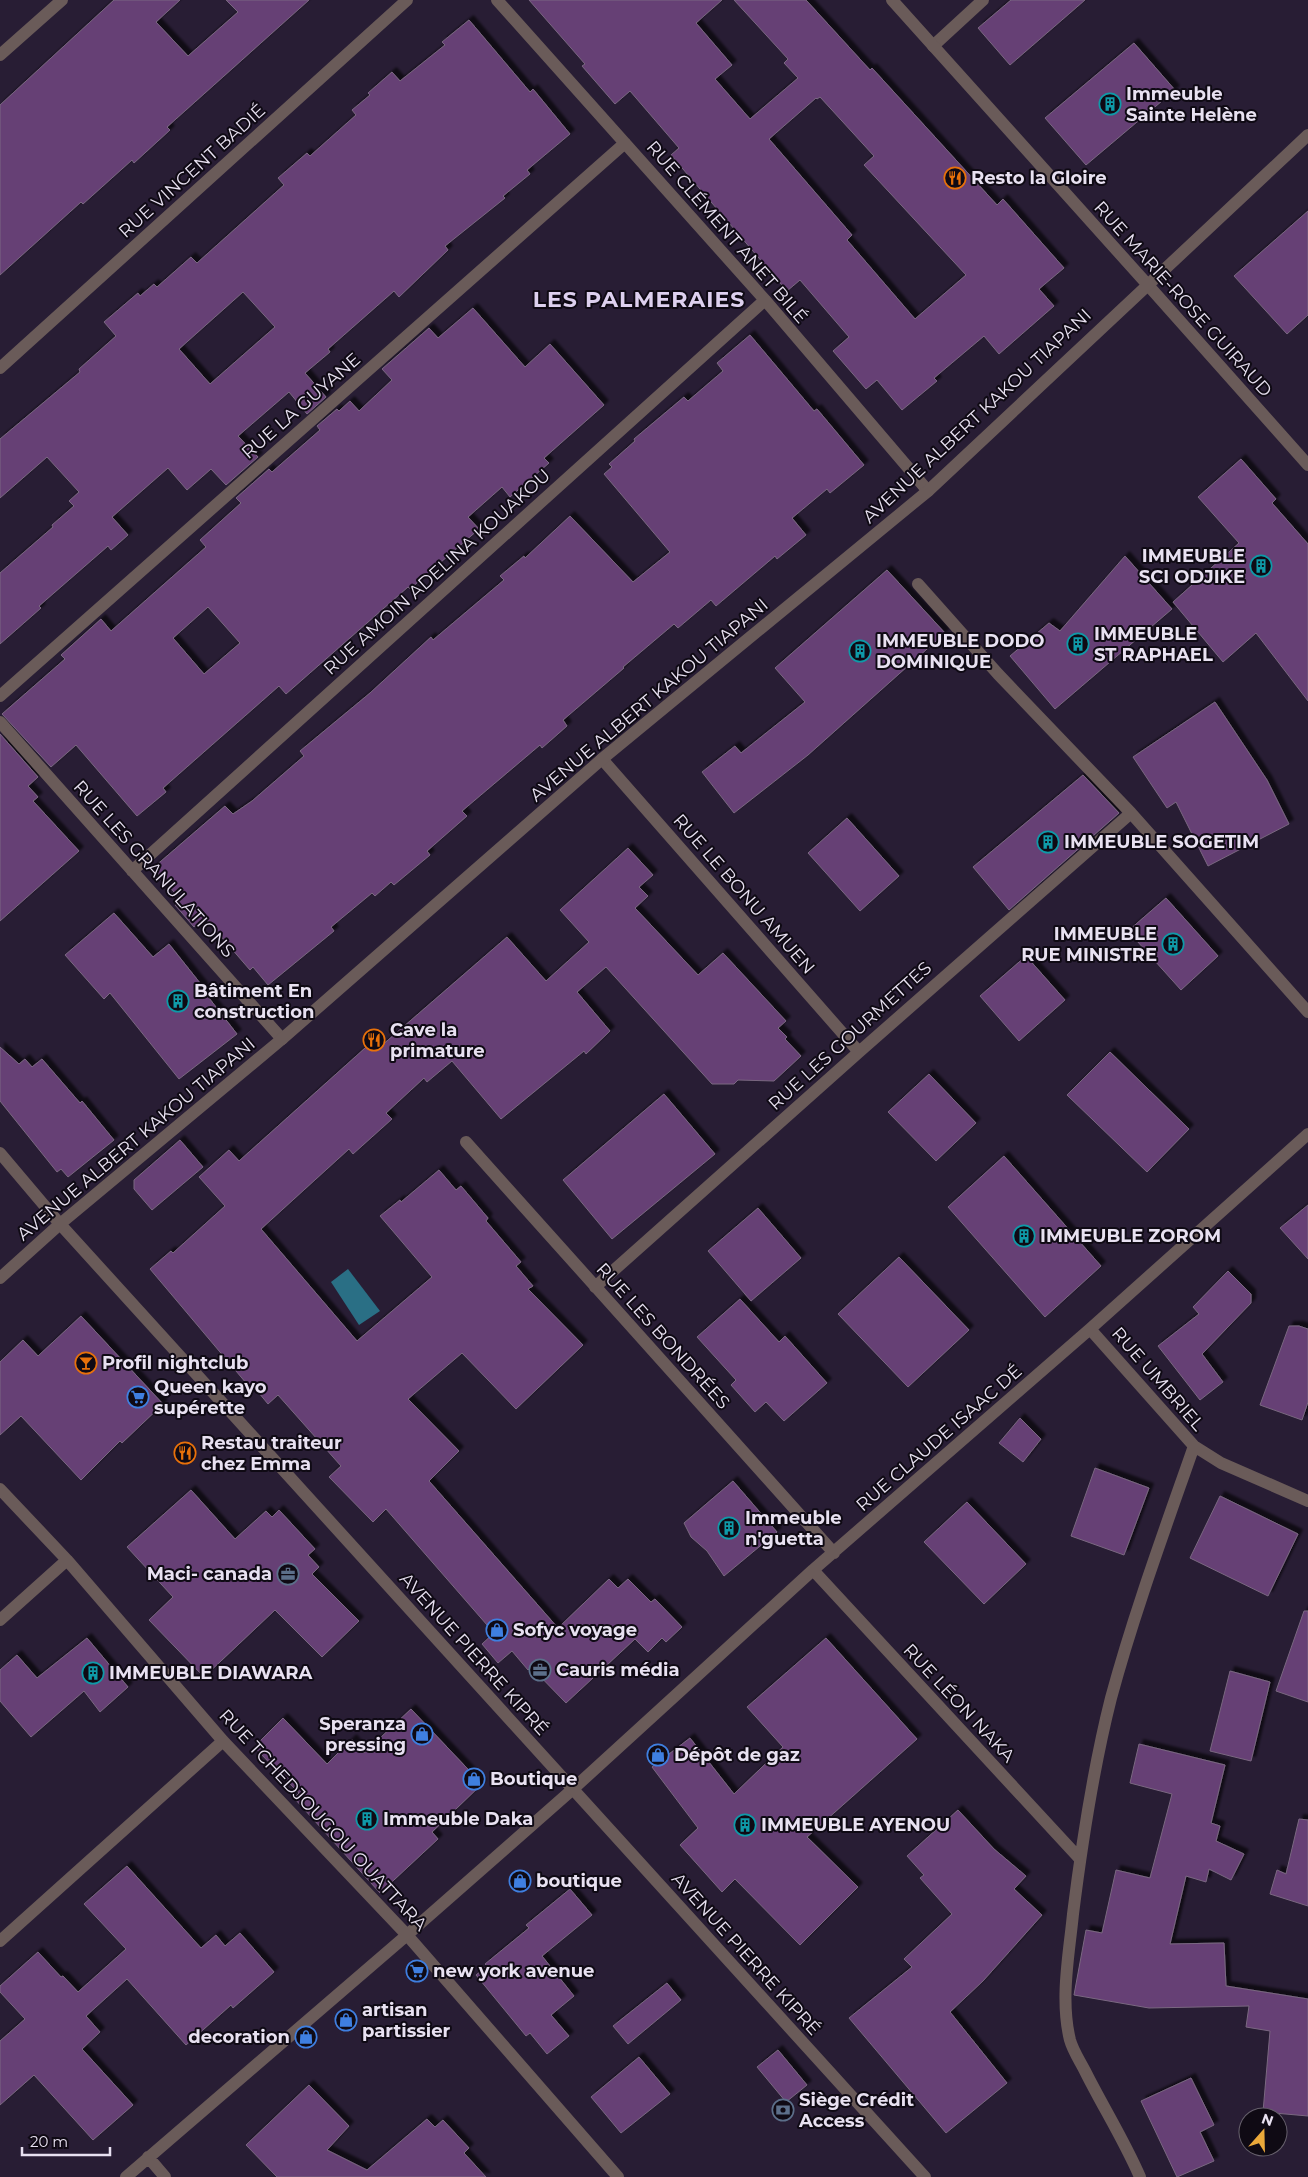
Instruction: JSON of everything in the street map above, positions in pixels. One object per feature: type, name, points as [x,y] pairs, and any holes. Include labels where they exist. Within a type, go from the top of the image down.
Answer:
[{"type":"street","points":[[0,55],[62,0]]},
{"type":"street","name":"RUE VINCENT BADIÉ","points":[[0,368],[408,0]]},
{"type":"street","name":"RUE CLÉMENT ANET BILÉ","points":[[497,0],[765,300],[928,491]]},
{"type":"street","name":"RUE MARIE-ROSE GUIRAUD","points":[[892,0],[1308,466]]},
{"type":"street","points":[[933,46],[983,0]]},
{"type":"street","name":"AVENUE ALBERT KAKOU TIAPANI","points":[[0,1278],[60,1224],[282,1039],[602,760],[928,491],[1308,135]]},
{"type":"street","name":"RUE LA GUYANE","points":[[0,696],[625,143]]},
{"type":"street","name":"RUE AMOIN ADELINA KOUAKOU","points":[[132,871],[765,300]]},
{"type":"street","points":[[918,584],[998,674],[1131,813],[1308,1012]]},
{"type":"street","name":"RUE LES GRANULATIONS","points":[[0,722],[282,1039]]},
{"type":"street","name":"RUE LE BONU AMUEN","points":[[602,760],[859,1052]]},
{"type":"street","name":"RUE LES GOURMETTES","points":[[595,1287],[1131,813]]},
{"type":"street","name":"RUE CLAUDE ISAAC DÉ","points":[[126,2177],[407,1935],[572,1789],[813,1570],[1090,1329],[1308,1134]]},
{"type":"street","name":"RUE LES BONDRÉES","points":[[466,1142],[834,1553]]},
{"type":"street","name":"AVENUE PIERRE KIPRÉ","points":[[0,1153],[60,1224],[925,2177]]},
{"type":"street","name":"RUE UMBRIEL","points":[[1090,1329],[1194,1446],[1221,1463],[1308,1501]]},
{"type":"street","points":[[1140,2177],[1129,2152],[1096,2093],[1071,2042],[1066,2013],[1066,1976],[1080,1859],[1096,1767],[1111,1698],[1142,1597],[1194,1446]]},
{"type":"street","name":"RUE TCHEDJOUGOU OUATTARA","points":[[0,1489],[67,1560],[223,1741],[407,1935],[618,2177]]},
{"type":"street","points":[[0,1620],[67,1560]]},
{"type":"street","name":"RUE LÉON NAKA","points":[[813,1570],[1080,1859]]},
{"type":"street","points":[[0,1941],[223,1741]]},
{"type":"street","points":[[148,2157],[165,2177]]},
{"type":"water","points":[[348,1269],[380,1311],[359,1325],[331,1282]]},
{"type":"building","points":[[114,0],[180,0],[156,22],[188,56],[238,12],[226,0],[309,0],[167,127],[170,130],[134,163],[132,160],[83,204],[81,202],[0,275],[0,105]]},
{"type":"building","points":[[529,0],[722,0],[696,23],[732,65],[715,79],[750,119],[798,78],[784,63],[788,59],[734,0],[806,0],[870,70],[872,68],[997,205],[1003,199],[1064,268],[1039,289],[1054,306],[999,354],[984,336],[934,378],[937,381],[902,410],[877,380],[866,389],[833,351],[849,337],[800,280],[787,291],[671,155],[679,148],[630,91],[615,104],[582,66],[585,64]],"holes":[[[820,97],[874,156],[864,165],[966,275],[915,319],[847,240],[852,235],[769,139],[816,98]]]},
{"type":"building","points":[[1011,0],[1085,0],[1010,65],[978,28]]},
{"type":"building","points":[[469,20],[530,92],[533,89],[570,134],[527,170],[530,174],[503,196],[505,198],[445,246],[448,250],[399,297],[394,291],[328,349],[330,352],[305,373],[326,397],[307,414],[289,392],[238,436],[258,457],[226,485],[211,469],[187,490],[168,468],[112,517],[128,535],[111,550],[108,546],[39,606],[41,608],[0,644],[0,573],[74,506],[69,501],[79,492],[47,457],[0,498],[0,439],[80,372],[79,369],[116,336],[104,322],[138,293],[140,296],[154,284],[157,287],[191,257],[197,263],[284,185],[278,178],[307,153],[310,156],[356,115],[352,110],[370,95],[368,93],[392,72],[400,81],[445,45],[442,42]],"holes":[[[243,292],[275,327],[210,384],[179,349]]]},
{"type":"building","name":"Immeuble Sainte Helène","points":[[1134,43],[1175,90],[1086,165],[1045,118]]},
{"type":"building","points":[[1308,211],[1308,315],[1287,334],[1234,276]]},
{"type":"building","points":[[473,308],[525,367],[550,344],[604,405],[544,458],[549,463],[510,497],[502,487],[468,517],[479,529],[410,589],[408,587],[286,694],[279,686],[163,788],[166,792],[137,816],[76,745],[51,767],[2,714],[65,659],[61,655],[101,619],[111,631],[206,547],[200,540],[241,503],[236,498],[269,469],[272,472],[320,430],[317,426],[337,409],[339,411],[350,401],[359,411],[392,380],[382,369],[429,328],[438,338]],"holes":[[[208,607],[240,643],[204,674],[173,638]]]},
{"type":"building","points":[[750,335],[814,411],[817,409],[864,465],[830,493],[827,489],[792,518],[806,535],[777,559],[775,556],[716,606],[711,600],[678,628],[674,624],[563,720],[567,726],[542,748],[540,745],[462,811],[467,816],[427,851],[430,855],[394,885],[391,882],[375,896],[372,893],[331,927],[334,931],[268,985],[253,967],[250,970],[205,918],[194,927],[175,905],[181,900],[153,868],[225,806],[233,814],[252,801],[304,756],[300,751],[370,693],[431,637],[433,640],[504,580],[500,576],[524,556],[525,558],[570,516],[633,582],[670,552],[604,474],[612,467],[609,464],[635,441],[634,439],[684,397],[688,401],[723,371],[717,363]]},
{"type":"building","name":"IMMEUBLE SCI ODJIKE","points":[[1241,459],[1276,499],[1272,503],[1308,544],[1308,701],[1256,633],[1223,662],[1173,602],[1239,543],[1198,497]]},
{"type":"building","name":"IMMEUBLE ST RAPHAEL","points":[[1125,556],[1172,609],[1055,709],[1010,656],[1049,623],[1060,631]]},
{"type":"building","name":"IMMEUBLE DODO DOMINIQUE","points":[[887,570],[945,633],[808,755],[734,813],[702,772],[735,746],[741,753],[805,702],[775,668]]},
{"type":"building","points":[[1215,702],[1267,780],[1289,824],[1208,866],[1176,802],[1167,808],[1133,757]]},
{"type":"building","points":[[0,734],[38,777],[28,786],[38,797],[33,801],[79,851],[0,921]]},
{"type":"building","name":"IMMEUBLE SOGETIM","points":[[1083,775],[1119,813],[1009,910],[973,867]]},
{"type":"building","points":[[847,818],[899,876],[860,911],[808,853]]},
{"type":"building","points":[[628,848],[653,875],[639,887],[648,896],[635,908],[698,975],[723,953],[786,1021],[778,1028],[787,1037],[785,1039],[801,1056],[774,1081],[738,1080],[734,1084],[712,1084],[606,967],[577,992],[610,1031],[586,1054],[584,1051],[501,1119],[452,1061],[427,1082],[424,1078],[386,1113],[392,1119],[353,1154],[349,1149],[261,1229],[357,1341],[432,1277],[380,1216],[400,1200],[401,1202],[439,1170],[456,1190],[461,1186],[488,1218],[486,1221],[521,1262],[516,1266],[533,1286],[528,1289],[583,1345],[516,1409],[462,1353],[408,1399],[459,1451],[429,1481],[558,1628],[609,1579],[618,1588],[628,1579],[651,1602],[655,1599],[682,1627],[666,1642],[662,1638],[648,1652],[635,1639],[566,1703],[531,1667],[528,1670],[512,1651],[498,1663],[482,1644],[494,1633],[386,1509],[373,1522],[329,1477],[341,1466],[278,1395],[268,1404],[254,1387],[252,1390],[150,1269],[171,1251],[173,1253],[225,1206],[199,1177],[229,1150],[239,1161],[374,1040],[380,1047],[507,937],[546,981],[589,942],[560,910]]},
{"type":"building","name":"IMMEUBLE RUE MINISTRE","points":[[1166,898],[1218,956],[1181,990],[1128,931]]},
{"type":"building","name":"Bâtiment En construction","points":[[114,913],[153,957],[169,944],[237,1034],[179,1079],[110,993],[104,999],[65,955]]},
{"type":"building","points":[[1026,956],[1065,1000],[1019,1041],[980,996]]},
{"type":"building","points":[[0,1047],[19,1064],[25,1059],[32,1067],[42,1059],[80,1103],[82,1101],[114,1140],[68,1177],[61,1169],[57,1172],[0,1101]]},
{"type":"building","points":[[1110,1052],[1189,1129],[1147,1172],[1067,1095]]},
{"type":"building","points":[[929,1074],[976,1123],[936,1161],[888,1112]]},
{"type":"building","points":[[664,1094],[715,1154],[612,1239],[563,1180]]},
{"type":"building","points":[[180,1140],[203,1167],[152,1210],[134,1189],[134,1180]]},
{"type":"building","name":"IMMEUBLE ZOROM","points":[[1004,1156],[1101,1266],[1045,1317],[948,1207]]},
{"type":"building","points":[[1308,1205],[1308,1259],[1280,1228]]},
{"type":"building","points":[[758,1208],[801,1258],[751,1301],[708,1251]]},
{"type":"building","points":[[899,1257],[969,1330],[908,1387],[838,1314]]},
{"type":"building","points":[[1228,1271],[1251,1294],[1251,1303],[1202,1354],[1223,1382],[1200,1400],[1158,1346],[1199,1314],[1193,1307]]},
{"type":"building","points":[[740,1299],[779,1342],[785,1336],[827,1383],[784,1421],[766,1402],[755,1412],[731,1385],[736,1380],[697,1337]]},
{"type":"building","points":[[81,1316],[163,1404],[122,1443],[120,1441],[81,1480],[21,1416],[0,1435],[0,1362],[23,1340],[38,1356]]},
{"type":"building","points":[[1289,1326],[1299,1326],[1308,1329],[1308,1402],[1302,1420],[1260,1405]]},
{"type":"building","points":[[1020,1418],[1041,1439],[1023,1462],[999,1443]]},
{"type":"building","points":[[1095,1468],[1149,1488],[1124,1555],[1071,1536]]},
{"type":"building","name":"Immeuble n'guetta","points":[[733,1481],[777,1532],[724,1576],[707,1551],[691,1537],[684,1523]]},
{"type":"building","points":[[191,1490],[235,1539],[266,1511],[272,1517],[279,1510],[315,1549],[308,1555],[319,1567],[312,1574],[359,1621],[322,1657],[275,1610],[204,1677],[149,1620],[173,1597],[127,1547]]},
{"type":"building","points":[[1220,1496],[1298,1534],[1268,1596],[1190,1558]]},
{"type":"building","points":[[967,1502],[1026,1564],[984,1604],[924,1542]]},
{"type":"building","points":[[1304,1611],[1308,1611],[1308,1702],[1276,1691]]},
{"type":"building","points":[[87,1638],[128,1687],[100,1712],[84,1691],[31,1737],[0,1701],[0,1670],[17,1655],[37,1678]]},
{"type":"building","points":[[826,1638],[917,1739],[807,1837],[858,1887],[800,1945],[735,1879],[722,1892],[680,1845],[698,1828],[652,1767],[690,1738],[734,1794],[783,1747],[747,1707]]},
{"type":"building","points":[[1230,1671],[1270,1682],[1251,1761],[1210,1751]]},
{"type":"building","points":[[411,1709],[482,1784],[432,1832],[438,1839],[380,1893],[294,1798],[299,1793],[254,1747],[283,1718],[327,1764],[352,1739],[364,1753]]},
{"type":"building","points":[[1139,1744],[1225,1765],[1211,1823],[1220,1826],[1216,1841],[1244,1854],[1231,1880],[1209,1869],[1206,1882],[1186,1876],[1170,1944],[1224,1943],[1226,1986],[1308,1999],[1308,2116],[1288,2114],[1288,2107],[1263,2107],[1270,2031],[1246,2027],[1249,2006],[1149,2008],[1074,1995],[1086,1930],[1102,1933],[1116,1870],[1150,1878],[1172,1794],[1130,1783]]},
{"type":"building","points":[[958,1810],[994,1849],[1026,1876],[1014,1889],[1042,1915],[983,1981],[950,2012],[1007,2083],[946,2133],[849,2018],[912,1967],[904,1959],[952,1914],[920,1878],[924,1875],[907,1856]]},
{"type":"building","points":[[1299,1819],[1308,1820],[1308,1906],[1270,1894],[1277,1870],[1286,1874]]},
{"type":"building","points":[[127,1866],[201,1948],[216,1935],[225,1946],[240,1933],[274,1972],[233,2008],[231,2005],[186,2045],[127,1979],[86,2016],[100,2032],[82,2049],[133,2105],[93,2140],[34,2075],[0,2105],[0,2041],[25,2019],[0,1992],[0,1986],[38,1952],[78,1992],[126,1949],[84,1904]]},
{"type":"building","points":[[570,1889],[592,1915],[542,1956],[574,1996],[551,2015],[569,2036],[547,2054],[530,2033],[526,2036],[476,1975],[487,1966],[485,1964],[529,1928],[526,1925]]},
{"type":"building","points":[[667,1983],[681,2000],[628,2044],[613,2026]]},
{"type":"building","points":[[778,2050],[807,2085],[786,2102],[757,2067]]},
{"type":"building","points":[[639,2057],[670,2094],[621,2133],[591,2097]]},
{"type":"building","points":[[1191,2078],[1214,2125],[1200,2132],[1214,2161],[1177,2177],[1141,2101]]},
{"type":"building","points":[[309,2085],[349,2126],[327,2150],[367,2170],[427,2119],[435,2127],[443,2120],[469,2148],[464,2153],[486,2177],[277,2177],[246,2145]]},
{"type":"place","name":"Immeuble Sainte Helène","points":[[1110,104]]},
{"type":"place","name":"Resto la Gloire","points":[[955,178]]},
{"type":"place","name":"IMMEUBLE SCI ODJIKE","points":[[1261,566]]},
{"type":"place","name":"IMMEUBLE ST RAPHAEL","points":[[1078,644]]},
{"type":"place","name":"IMMEUBLE DODO DOMINIQUE","points":[[860,651]]},
{"type":"place","name":"IMMEUBLE SOGETIM","points":[[1048,842]]},
{"type":"place","name":"IMMEUBLE RUE MINISTRE","points":[[1173,944]]},
{"type":"place","name":"Bâtiment En construction","points":[[178,1001]]},
{"type":"place","name":"Cave la primature","points":[[374,1040]]},
{"type":"place","name":"IMMEUBLE ZOROM","points":[[1024,1236]]},
{"type":"place","name":"Profil nightclub","points":[[86,1363]]},
{"type":"place","name":"Queen kayo supérette","points":[[138,1397]]},
{"type":"place","name":"Restau traiteur chez Emma","points":[[185,1453]]},
{"type":"place","name":"Immeuble n'guetta","points":[[729,1528]]},
{"type":"place","name":"Maci- canada","points":[[288,1574]]},
{"type":"place","name":"Sofyc voyage","points":[[497,1630]]},
{"type":"place","name":"Cauris média","points":[[540,1670]]},
{"type":"place","name":"IMMEUBLE DIAWARA","points":[[93,1673]]},
{"type":"place","name":"Speranza pressing","points":[[422,1734]]},
{"type":"place","name":"Dépôt de gaz","points":[[658,1755]]},
{"type":"place","name":"Boutique","points":[[474,1779]]},
{"type":"place","name":"Immeuble Daka","points":[[367,1819]]},
{"type":"place","name":"IMMEUBLE AYENOU","points":[[745,1825]]},
{"type":"place","name":"boutique","points":[[520,1881]]},
{"type":"place","name":"new york avenue","points":[[417,1971]]},
{"type":"place","name":"artisan partissier","points":[[346,2020]]},
{"type":"place","name":"decoration","points":[[306,2037]]},
{"type":"place","name":"Siège Crédit Access","points":[[783,2110]]},
{"type":"district","name":"LES PALMERAIES","points":[[639,299]]}]
